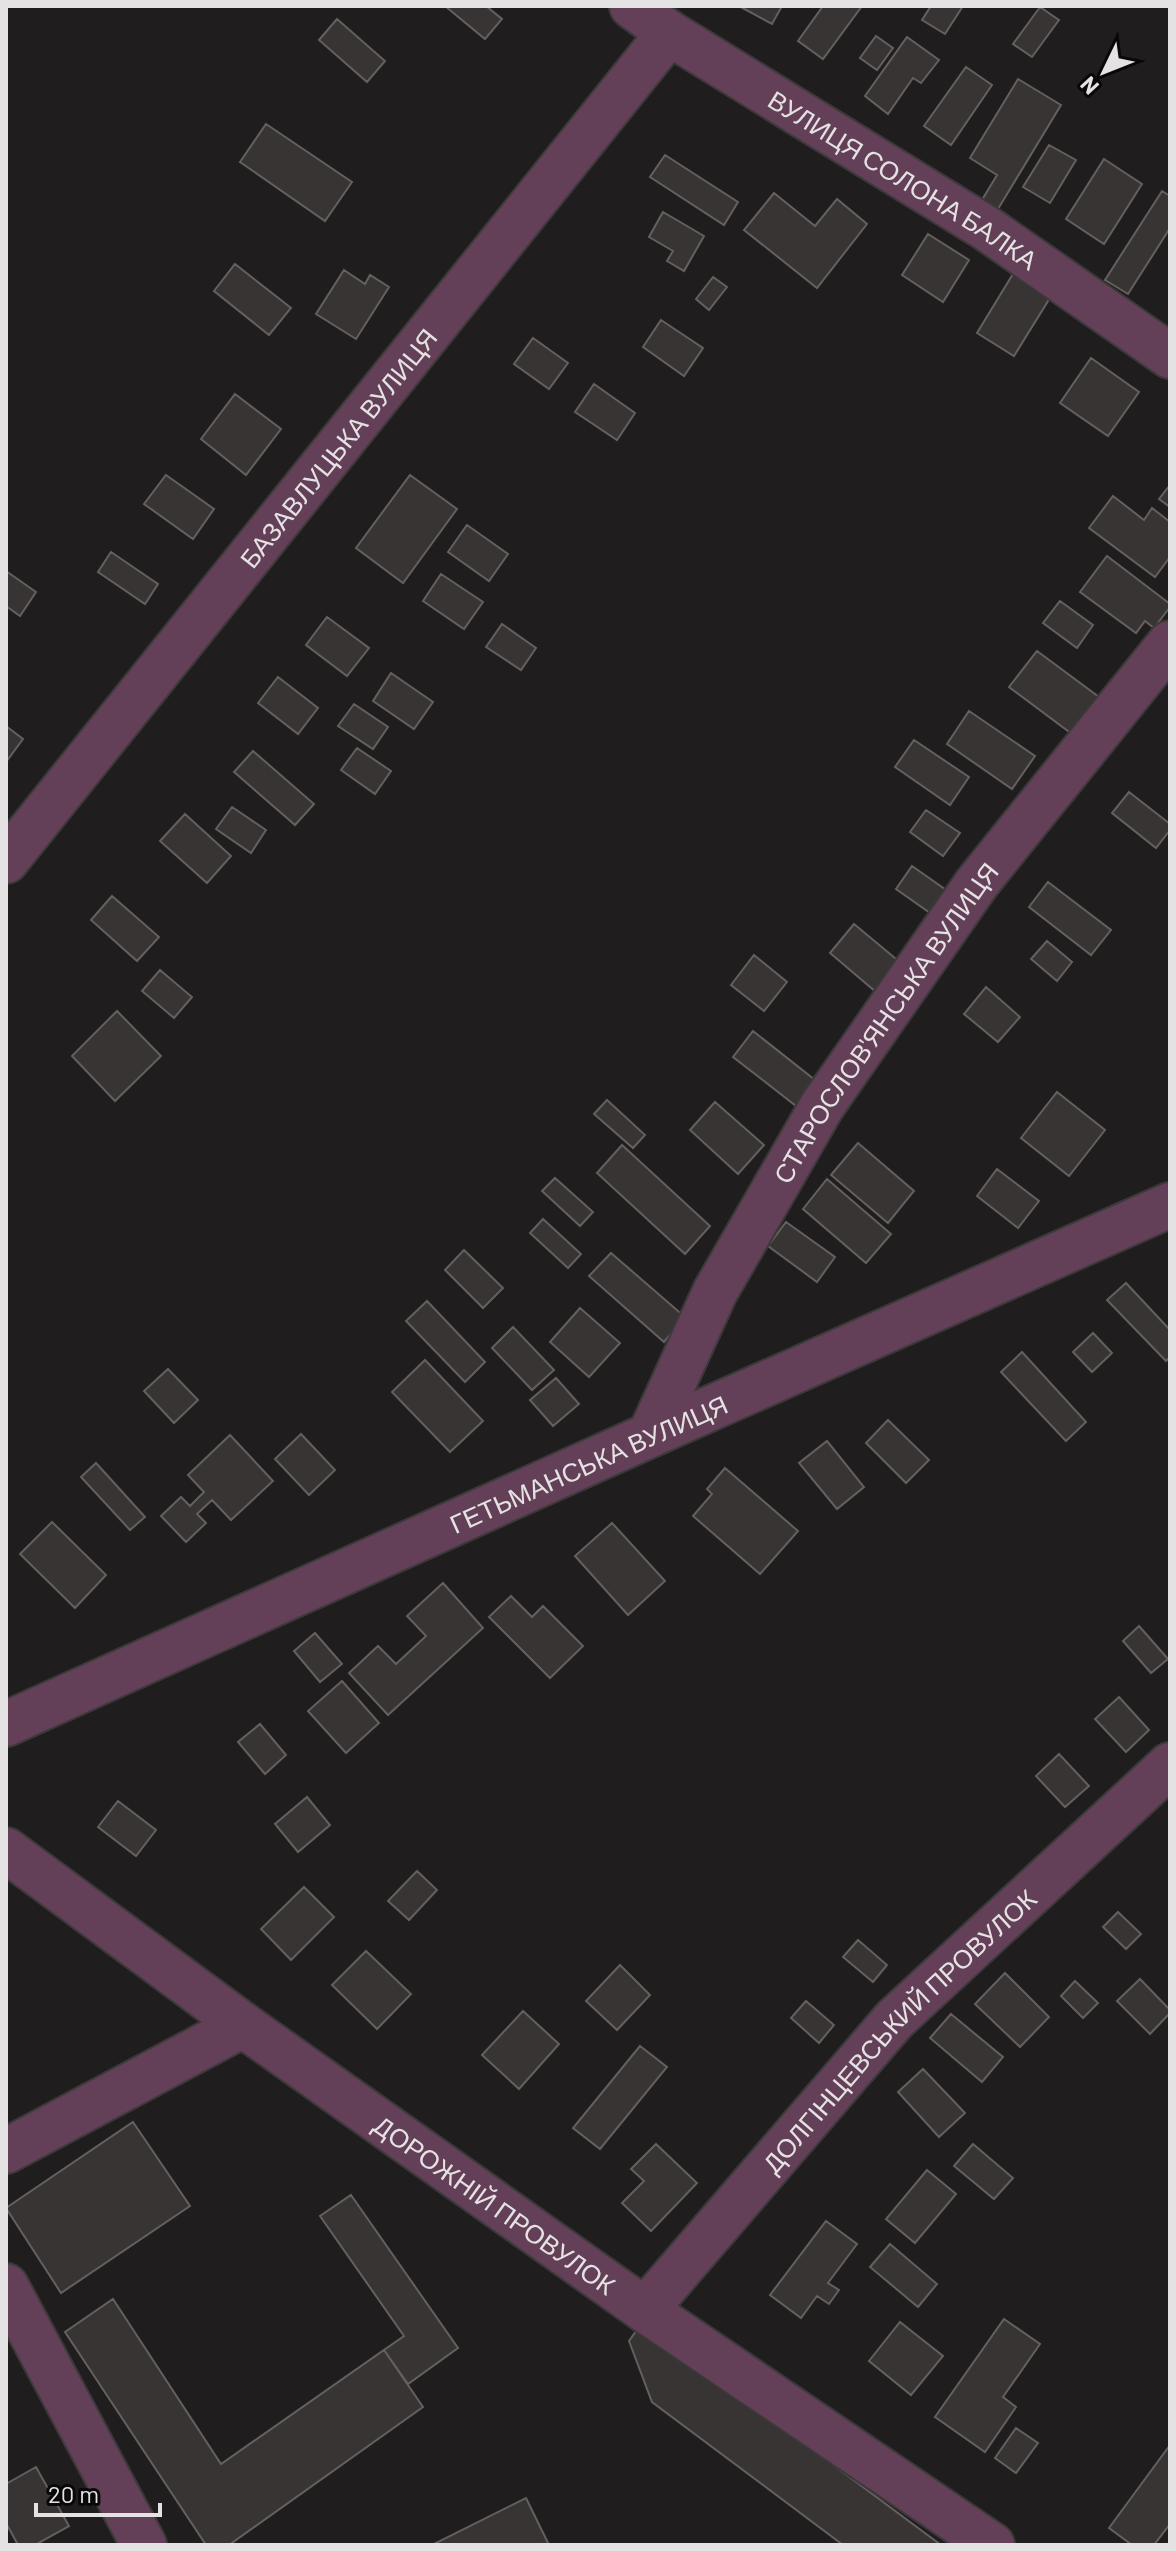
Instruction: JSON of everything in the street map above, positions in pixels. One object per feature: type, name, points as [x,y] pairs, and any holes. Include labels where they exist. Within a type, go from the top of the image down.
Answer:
[{"type":"street","name":"ВУЛИЦЯ СОЛОНА БАЛКА","points":[[632,6],[669,33],[986,228],[1170,356]]},
{"type":"street","name":"БАЗАВЛУЦЬКА ВУЛИЦЯ","points":[[6,861],[669,33]]},
{"type":"street","name":"СТАРОСЛОВ'ЯНСЬКА ВУЛИЦЯ","points":[[650,1435],[715,1292],[822,1106],[977,883],[1170,643]]},
{"type":"street","name":"ГЕТЬМАНСЬКА ВУЛИЦЯ","points":[[6,1724],[1170,1205]]},
{"type":"street","name":"ДОЛГІНЦЕВСЬКИЙ ПРОВУЛОК","points":[[645,2310],[894,2020],[1170,1765]]},
{"type":"street","name":"ДОРОЖНІЙ ПРОВУЛОК","points":[[6,1850],[243,2025],[645,2310],[992,2545]]},
{"type":"street","points":[[6,2151],[243,2025]]},
{"type":"street","points":[[6,2286],[144,2545]]},
{"type":"building","points":[[445,6],[486,6],[502,19],[485,39]]},
{"type":"building","points":[[739,6],[782,6],[772,24]]},
{"type":"building","points":[[823,6],[862,6],[823,59],[798,41]]},
{"type":"building","points":[[931,6],[963,6],[945,34],[922,20]]},
{"type":"building","points":[[1040,7],[1059,20],[1032,57],[1013,44]]},
{"type":"building","points":[[337,19],[385,61],[367,82],[319,40]]},
{"type":"building","points":[[876,36],[893,48],[877,70],[860,58]]},
{"type":"building","points":[[907,37],[939,60],[921,83],[913,78],[888,114],[865,96]]},
{"type":"building","points":[[966,67],[992,85],[951,145],[924,126]]},
{"type":"building","points":[[1018,79],[1061,105],[998,209],[982,200],[997,175],[970,158]]},
{"type":"building","points":[[266,124],[352,182],[325,221],[240,162]]},
{"type":"building","points":[[1049,145],[1076,160],[1050,203],[1023,187]]},
{"type":"building","points":[[665,155],[738,202],[724,225],[650,177]]},
{"type":"building","points":[[1104,159],[1142,184],[1104,244],[1066,219]]},
{"type":"building","points":[[1162,191],[1170,196],[1170,228],[1128,294],[1105,280]]},
{"type":"building","points":[[774,193],[815,226],[837,199],[867,224],[817,288],[744,230]]},
{"type":"building","points":[[663,212],[704,236],[684,271],[667,261],[673,251],[649,237]]},
{"type":"building","points":[[928,234],[969,260],[943,302],[902,275]]},
{"type":"building","points":[[235,264],[291,308],[269,335],[214,291]]},
{"type":"building","points":[[1016,269],[1053,293],[1014,356],[977,333]]},
{"type":"building","points":[[344,270],[365,284],[370,275],[389,287],[356,339],[316,314]]},
{"type":"building","points":[[713,277],[727,287],[709,310],[696,299]]},
{"type":"building","points":[[661,320],[703,348],[684,376],[643,347]]},
{"type":"building","points":[[533,338],[568,363],[549,389],[514,364]]},
{"type":"building","points":[[1091,358],[1139,392],[1108,436],[1060,403]]},
{"type":"building","points":[[594,384],[635,413],[617,440],[575,412]]},
{"type":"building","points":[[235,394],[281,429],[246,475],[201,439]]},
{"type":"building","points":[[166,475],[214,509],[193,539],[144,504]]},
{"type":"building","points":[[410,475],[457,509],[403,583],[356,548]]},
{"type":"building","points":[[1170,485],[1170,507],[1159,499]]},
{"type":"building","points":[[1113,496],[1144,520],[1152,508],[1170,522],[1170,557],[1155,577],[1089,528]]},
{"type":"building","points":[[467,525],[508,554],[489,581],[448,552]]},
{"type":"building","points":[[111,552],[158,584],[145,604],[98,572]]},
{"type":"building","points":[[1107,556],[1170,604],[1154,628],[1145,621],[1136,633],[1080,592]]},
{"type":"building","points":[[6,571],[36,592],[20,616],[6,606]]},
{"type":"building","points":[[441,574],[483,602],[464,629],[423,601]]},
{"type":"building","points":[[1060,601],[1093,625],[1077,648],[1043,623]]},
{"type":"building","points":[[327,617],[369,648],[347,676],[306,645]]},
{"type":"building","points":[[502,624],[536,648],[521,670],[486,647]]},
{"type":"building","points":[[1037,651],[1099,697],[1072,734],[1009,687]]},
{"type":"building","points":[[391,673],[433,702],[414,729],[373,701]]},
{"type":"building","points":[[278,677],[318,708],[298,734],[258,703]]},
{"type":"building","points":[[354,704],[388,727],[373,749],[338,726]]},
{"type":"building","points":[[969,711],[1035,756],[1012,789],[947,744]]},
{"type":"building","points":[[6,726],[23,739],[6,762]]},
{"type":"building","points":[[914,740],[969,777],[950,805],[895,767]]},
{"type":"building","points":[[357,748],[391,771],[375,794],[341,770]]},
{"type":"building","points":[[253,751],[314,804],[295,825],[234,772]]},
{"type":"building","points":[[1129,792],[1170,824],[1170,830],[1156,848],[1112,813]]},
{"type":"building","points":[[232,807],[266,830],[251,853],[216,829]]},
{"type":"building","points":[[926,810],[960,833],[943,856],[910,832]]},
{"type":"building","points":[[185,814],[231,856],[207,883],[160,841]]},
{"type":"building","points":[[912,866],[949,892],[933,915],[896,889]]},
{"type":"building","points":[[1048,882],[1111,930],[1091,955],[1029,907]]},
{"type":"building","points":[[112,896],[159,937],[137,961],[91,920]]},
{"type":"building","points":[[854,924],[901,963],[876,992],[830,953]]},
{"type":"building","points":[[1047,941],[1072,962],[1057,981],[1031,959]]},
{"type":"building","points":[[754,955],[787,982],[764,1011],[731,985]]},
{"type":"building","points":[[160,970],[192,997],[174,1018],[142,991]]},
{"type":"building","points":[[986,987],[1020,1017],[998,1042],[964,1014]]},
{"type":"building","points":[[117,1011],[161,1056],[115,1101],[72,1056]]},
{"type":"building","points":[[753,1031],[820,1084],[800,1109],[733,1057]]},
{"type":"building","points":[[1057,1092],[1105,1130],[1069,1176],[1021,1138]]},
{"type":"building","points":[[607,1100],[645,1135],[633,1148],[594,1114]]},
{"type":"building","points":[[715,1102],[764,1145],[738,1174],[690,1130]]},
{"type":"building","points":[[858,1143],[914,1191],[888,1223],[831,1175]]},
{"type":"building","points":[[622,1145],[710,1226],[685,1254],[597,1173]]},
{"type":"building","points":[[997,1169],[1039,1201],[1018,1228],[977,1196]]},
{"type":"building","points":[[555,1178],[593,1212],[580,1226],[542,1191]]},
{"type":"building","points":[[827,1179],[891,1234],[866,1263],[803,1209]]},
{"type":"building","points":[[543,1219],[581,1254],[568,1268],[530,1233]]},
{"type":"building","points":[[786,1222],[835,1257],[817,1282],[768,1246]]},
{"type":"building","points":[[464,1250],[503,1288],[483,1308],[445,1270]]},
{"type":"building","points":[[611,1253],[685,1317],[664,1342],[589,1276]]},
{"type":"building","points":[[1126,1283],[1170,1330],[1170,1357],[1166,1361],[1107,1300]]},
{"type":"building","points":[[427,1301],[485,1362],[465,1382],[406,1321]]},
{"type":"building","points":[[580,1308],[620,1343],[589,1377],[550,1342]]},
{"type":"building","points":[[513,1327],[554,1370],[532,1390],[492,1348]]},
{"type":"building","points":[[1093,1333],[1112,1353],[1092,1372],[1073,1352]]},
{"type":"building","points":[[1022,1352],[1086,1422],[1066,1441],[1001,1372]]},
{"type":"building","points":[[425,1360],[483,1421],[450,1452],[392,1392]]},
{"type":"building","points":[[168,1369],[198,1400],[174,1423],[144,1391]]},
{"type":"building","points":[[556,1378],[579,1404],[553,1426],[530,1400]]},
{"type":"building","points":[[888,1420],[929,1460],[906,1483],[866,1443]]},
{"type":"building","points":[[301,1434],[335,1470],[309,1495],[275,1459]]},
{"type":"building","points":[[230,1435],[273,1481],[231,1520],[212,1500],[197,1514],[206,1523],[186,1542],[161,1516],[181,1497],[190,1506],[204,1492],[188,1475]]},
{"type":"building","points":[[827,1441],[864,1487],[837,1509],[799,1463]]},
{"type":"building","points":[[96,1463],[145,1517],[130,1530],[81,1477]]},
{"type":"building","points":[[725,1468],[798,1531],[760,1574],[693,1516],[712,1494],[707,1489]]},
{"type":"building","points":[[52,1522],[106,1575],[75,1608],[20,1554]]},
{"type":"building","points":[[612,1523],[665,1581],[628,1615],[575,1556]]},
{"type":"building","points":[[443,1583],[483,1628],[388,1715],[349,1673],[378,1646],[396,1664],[426,1636],[407,1616]]},
{"type":"building","points":[[511,1596],[532,1617],[543,1606],[583,1646],[550,1678],[489,1617]]},
{"type":"building","points":[[1139,1626],[1168,1659],[1151,1673],[1123,1641]]},
{"type":"building","points":[[315,1633],[342,1664],[320,1682],[294,1651]]},
{"type":"building","points":[[342,1681],[379,1723],[346,1753],[308,1711]]},
{"type":"building","points":[[1119,1697],[1149,1730],[1126,1752],[1095,1719]]},
{"type":"building","points":[[260,1724],[286,1755],[265,1774],[238,1742]]},
{"type":"building","points":[[1059,1754],[1089,1786],[1065,1807],[1036,1776]]},
{"type":"building","points":[[307,1797],[330,1825],[298,1852],[275,1824]]},
{"type":"building","points":[[118,1801],[156,1830],[136,1856],[98,1827]]},
{"type":"building","points":[[417,1871],[437,1890],[409,1920],[388,1901]]},
{"type":"building","points":[[304,1887],[334,1917],[291,1960],[261,1929]]},
{"type":"building","points":[[1118,1912],[1141,1934],[1126,1949],[1103,1927]]},
{"type":"building","points":[[858,1940],[887,1965],[873,1982],[843,1957]]},
{"type":"building","points":[[366,1951],[411,1994],[377,2029],[332,1985]]},
{"type":"building","points":[[620,1965],[650,1995],[617,2030],[586,2001]]},
{"type":"building","points":[[1005,1973],[1049,2017],[1020,2047],[975,2004]]},
{"type":"building","points":[[1140,1979],[1170,2010],[1150,2034],[1117,2001]]},
{"type":"building","points":[[1075,1981],[1098,2003],[1083,2018],[1061,1996]]},
{"type":"building","points":[[806,2001],[834,2025],[819,2043],[791,2018]]},
{"type":"building","points":[[523,2011],[559,2044],[519,2089],[482,2055]]},
{"type":"building","points":[[951,2014],[1003,2057],[982,2082],[930,2038]]},
{"type":"building","points":[[640,2046],[667,2067],[600,2149],[573,2128]]},
{"type":"building","points":[[923,2069],[965,2113],[939,2137],[898,2092]]},
{"type":"building","points":[[133,2122],[190,2206],[61,2293],[6,2208]]},
{"type":"building","points":[[656,2144],[697,2183],[651,2231],[622,2203],[644,2181],[631,2169]]},
{"type":"building","points":[[973,2144],[1013,2178],[994,2199],[954,2166]]},
{"type":"building","points":[[927,2170],[956,2194],[915,2243],[886,2219]]},
{"type":"building","points":[[351,2195],[458,2348],[408,2384],[384,2350],[404,2336],[320,2216]]},
{"type":"building","points":[[826,2221],[857,2244],[828,2283],[839,2290],[829,2304],[817,2296],[801,2318],[770,2295]]},
{"type":"building","points":[[890,2244],[937,2284],[918,2307],[870,2267]]},
{"type":"building","points":[[113,2299],[221,2464],[384,2350],[423,2407],[229,2545],[206,2545],[65,2332]]},
{"type":"building","points":[[1004,2319],[1040,2344],[1003,2397],[1016,2407],[985,2452],[935,2417]]},
{"type":"building","points":[[900,2322],[943,2356],[911,2395],[869,2361]]},
{"type":"building","points":[[642,2323],[941,2545],[843,2545],[652,2402],[629,2341]]},
{"type":"building","points":[[1016,2428],[1038,2443],[1016,2473],[995,2458]]},
{"type":"building","points":[[1170,2445],[1170,2524],[1154,2545],[1132,2545],[1109,2528]]},
{"type":"building","points":[[36,2467],[69,2526],[35,2545],[18,2545],[6,2523],[6,2484]]},
{"type":"building","points":[[526,2498],[549,2545],[432,2545]]}]
